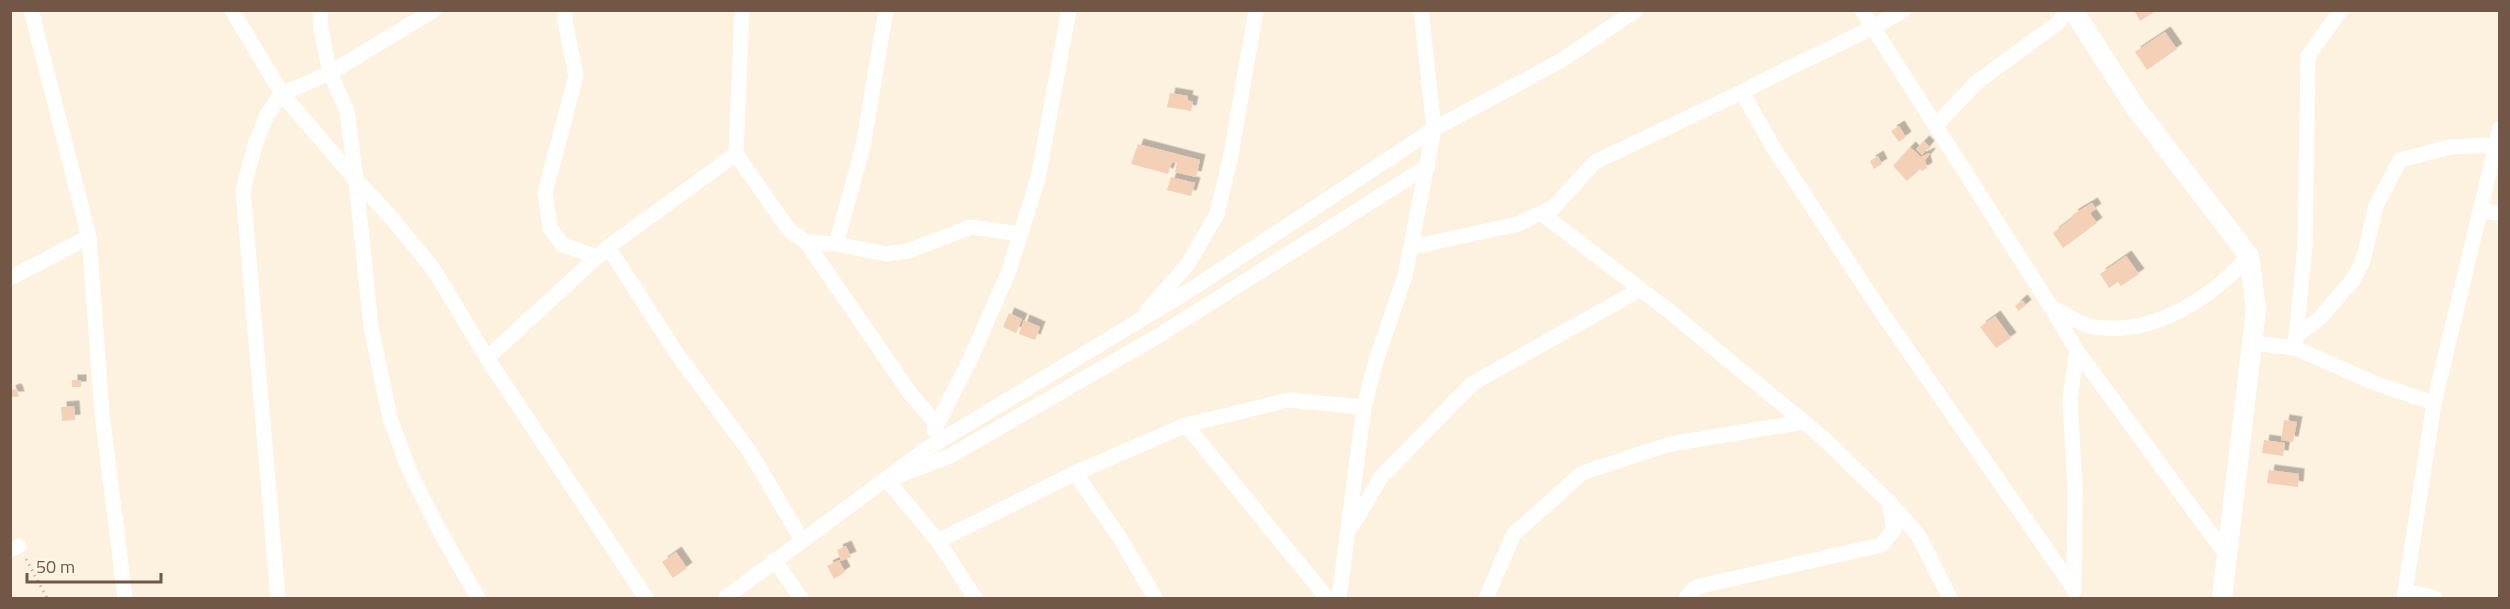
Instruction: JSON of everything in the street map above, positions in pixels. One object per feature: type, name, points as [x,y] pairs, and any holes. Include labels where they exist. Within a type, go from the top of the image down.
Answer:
[{"type":"street","points":[[32,10],[89,237],[102,413],[125,598]]},
{"type":"street","points":[[232,10],[282,94],[390,216],[434,270],[487,358],[646,598]]},
{"type":"street","points":[[320,10],[321,30],[330,73],[346,111],[356,180],[370,327],[390,418],[408,470],[478,598]]},
{"type":"street","points":[[278,598],[243,190],[256,142],[268,112],[282,94],[330,73],[434,10]]},
{"type":"street","points":[[566,10],[565,21],[576,76],[545,194],[550,228],[563,245],[603,252],[750,452],[802,540]]},
{"type":"street","points":[[742,10],[736,154],[789,230],[806,242],[912,396],[937,424]]},
{"type":"street","points":[[836,244],[863,147],[886,10]]},
{"type":"street","points":[[925,450],[970,360],[1005,281],[1021,234],[1038,178],[1069,10]]},
{"type":"street","points":[[1339,598],[1364,407],[1413,247],[1434,129],[1421,10]]},
{"type":"street","points":[[725,598],[925,450],[1133,326],[1328,201],[1434,129],[1562,60],[1622,15],[1636,10]]},
{"type":"street","points":[[1862,10],[2077,351],[2227,556]]},
{"type":"street","points":[[1413,247],[1518,224],[1554,207],[1595,162],[1742,92],[1786,68],[1875,28],[1904,10]]},
{"type":"street","points":[[1936,125],[1977,82],[2059,22],[2066,10]]},
{"type":"street","points":[[2073,10],[2135,107],[2249,256],[2256,309],[2222,598]]},
{"type":"street","points":[[2296,342],[2305,245],[2308,56],[2341,10]]},
{"type":"street","points":[[1133,326],[1188,264],[1216,214],[1231,155],[1253,14]]},
{"type":"street","points":[[1742,92],[1773,147],[1880,310],[2075,594]]},
{"type":"street","points":[[2435,598],[2405,595],[2433,402],[2499,128]]},
{"type":"street","points":[[2296,342],[2353,280],[2363,261],[2376,206],[2400,160],[2450,147],[2495,145]]},
{"type":"street","points":[[487,358],[603,252],[736,154]]},
{"type":"street","points":[[886,480],[950,456],[1128,353],[1428,166]]},
{"type":"street","points":[[2480,211],[2499,213]]},
{"type":"street","points":[[1541,213],[1641,290],[1804,422],[1889,502],[1918,535],[1950,598]]},
{"type":"street","points":[[806,242],[836,244],[886,255],[908,251],[971,227],[1021,234]]},
{"type":"street","points":[[10,278],[89,237]]},
{"type":"street","points":[[2051,307],[2092,327],[2132,327],[2173,315],[2206,295],[2230,277],[2249,256]]},
{"type":"street","points":[[1348,533],[1381,477],[1473,383],[1641,290]]},
{"type":"street","points":[[2253,344],[2296,342],[2377,384],[2433,402]]},
{"type":"street","points":[[2075,594],[2075,490],[2070,398],[2077,351]]},
{"type":"street","points":[[938,542],[1075,473],[1186,425],[1289,400],[1364,407]]},
{"type":"street","points":[[1486,598],[1514,534],[1582,473],[1670,444],[1804,422]]},
{"type":"street","points":[[1186,425],[1327,598]]},
{"type":"street","points":[[1075,473],[1120,538],[1155,598]]},
{"type":"street","points":[[886,480],[938,542],[975,598]]},
{"type":"street","points":[[1686,598],[1696,587],[1881,545],[1894,530],[1889,502]]},
{"type":"street","points":[[774,560],[801,598]]},
{"type":"building","points":[[2134,10],[2157,10],[2140,21]]},
{"type":"building","points":[[2165,32],[2177,49],[2147,70],[2135,52]]},
{"type":"building","points":[[1170,93],[1188,96],[1187,100],[1193,102],[1191,111],[1167,107]]},
{"type":"building","points":[[1899,126],[1906,137],[1899,142],[1891,131]]},
{"type":"building","points":[[1924,141],[1929,146],[1922,155],[1916,149]]},
{"type":"building","points":[[1138,144],[1200,160],[1196,177],[1175,172],[1177,163],[1172,162],[1168,174],[1131,164]]},
{"type":"building","points":[[1910,147],[1921,157],[1930,154],[1925,160],[1927,168],[1922,171],[1920,169],[1907,181],[1893,166]]},
{"type":"building","points":[[1878,156],[1882,164],[1874,169],[1870,161]]},
{"type":"building","points":[[1171,177],[1195,183],[1191,196],[1167,190]]},
{"type":"building","points":[[2092,203],[2096,209],[2090,213],[2097,223],[2063,248],[2053,233],[2074,217],[2072,215]]},
{"type":"building","points":[[2126,256],[2139,274],[2121,286],[2118,282],[2109,288],[2100,274]]},
{"type":"building","points":[[2022,300],[2026,305],[2019,311],[2015,306]]},
{"type":"building","points":[[1009,313],[1022,319],[1016,333],[1003,327]]},
{"type":"building","points":[[1995,316],[2011,338],[1996,348],[1980,327]]},
{"type":"building","points":[[1024,320],[1040,327],[1035,340],[1019,334]]},
{"type":"building","points":[[72,380],[81,380],[81,387],[72,387]]},
{"type":"building","points":[[17,390],[19,397],[12,397],[10,391]]},
{"type":"building","points":[[74,406],[75,420],[62,421],[61,407]]},
{"type":"building","points":[[2284,420],[2297,422],[2293,442],[2281,440]]},
{"type":"building","points":[[2264,440],[2285,443],[2283,456],[2262,453]]},
{"type":"building","points":[[2269,470],[2299,474],[2298,487],[2267,483]]},
{"type":"building","points":[[846,546],[851,557],[841,561],[837,550]]},
{"type":"building","points":[[676,552],[687,568],[673,578],[662,562]]},
{"type":"building","points":[[839,560],[845,572],[834,579],[827,566]]}]
